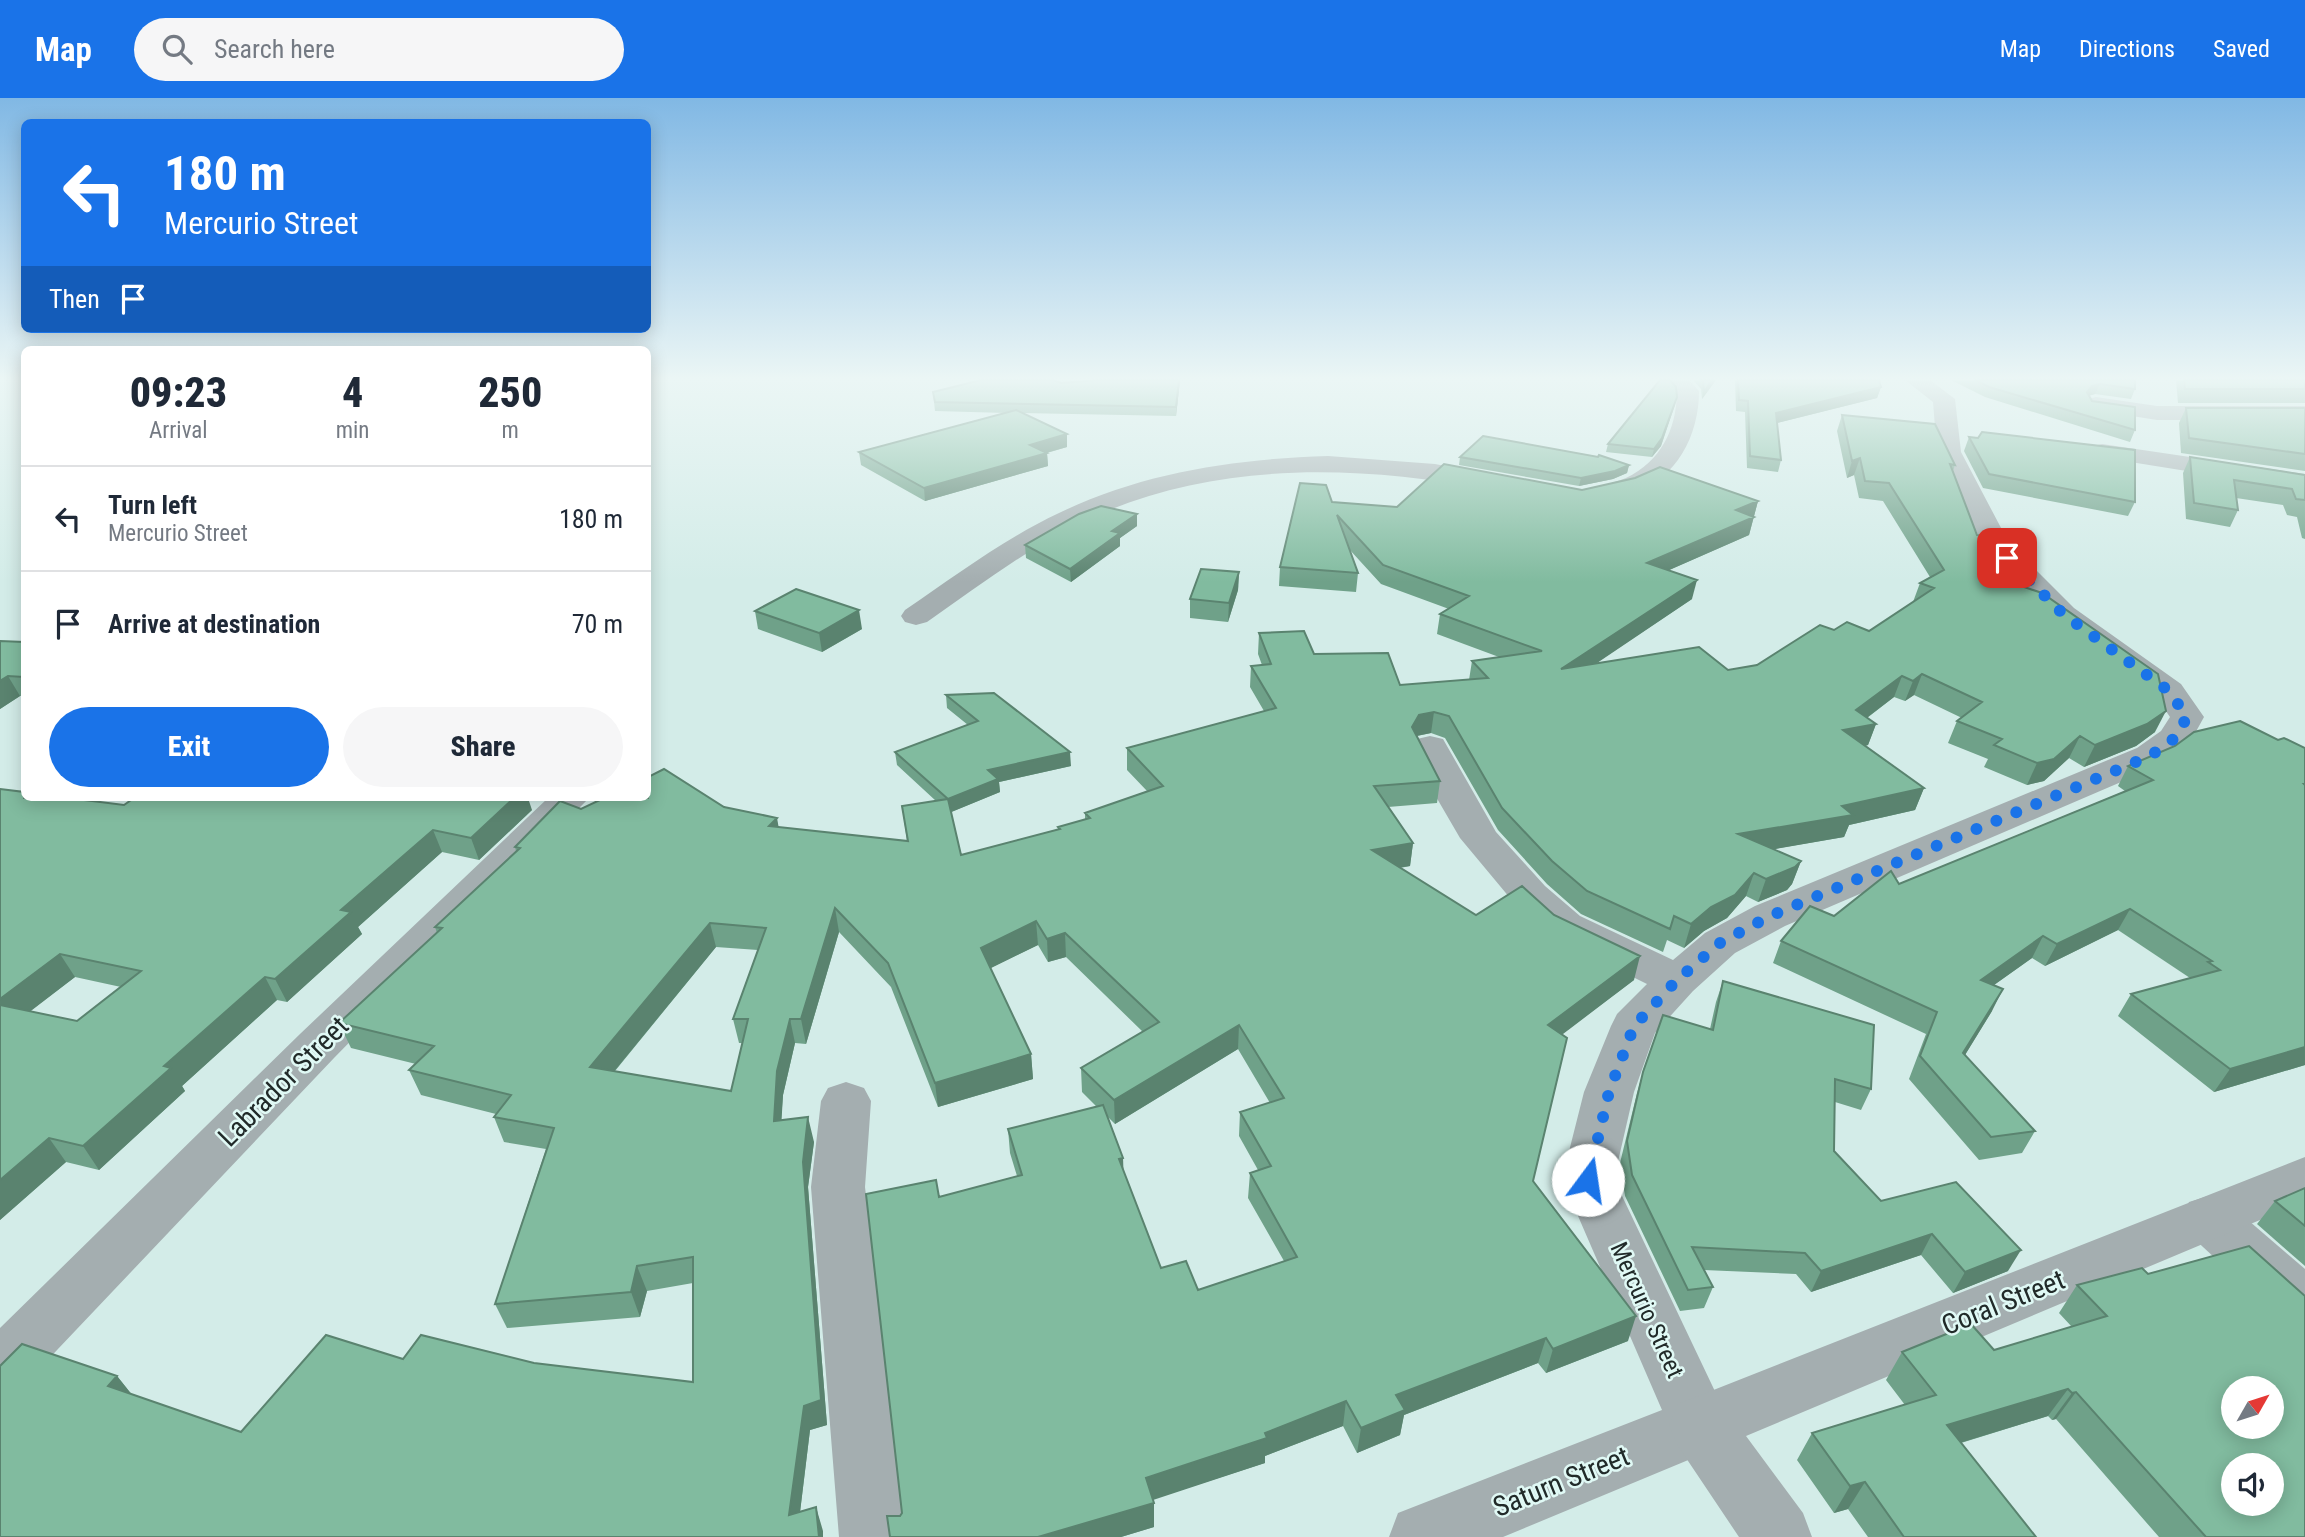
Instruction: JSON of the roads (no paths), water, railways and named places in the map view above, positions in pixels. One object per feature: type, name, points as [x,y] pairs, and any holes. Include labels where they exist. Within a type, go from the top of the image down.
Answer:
[{"type":"street","points":[[1590,495],[1622,488],[1658,471],[1675,447]]},
{"type":"street","name":"Mercurio Street","points":[[1779,1537],[1700,1425],[1588,1180],[1609,1092],[1634,1026],[1677,980],[1720,943],[1770,916],[2150,756],[2175,738],[2187,717],[2169,691],[2063,614],[1997,547],[1949,447]]},
{"type":"street","points":[[2102,451],[2305,482]]},
{"type":"street","points":[[916,616],[1021,545],[1069,518],[1182,478],[1220,470],[1356,466],[1429,469],[1506,485]]},
{"type":"street","points":[[1430,747],[1447,783],[1480,838],[1530,895],[1565,926],[1677,980]]},
{"type":"street","name":"Labrador Street","points":[[0,1368],[317,1046],[567,801]]},
{"type":"street","points":[[846,1101],[838,1187],[872,1537]]},
{"type":"street","name":"Coral Street","points":[[1700,1425],[2305,1178]]},
{"type":"street","points":[[2208,1218],[2305,1305]]},
{"type":"street","name":"Saturn Street","points":[[1422,1537],[1700,1425]]}]
